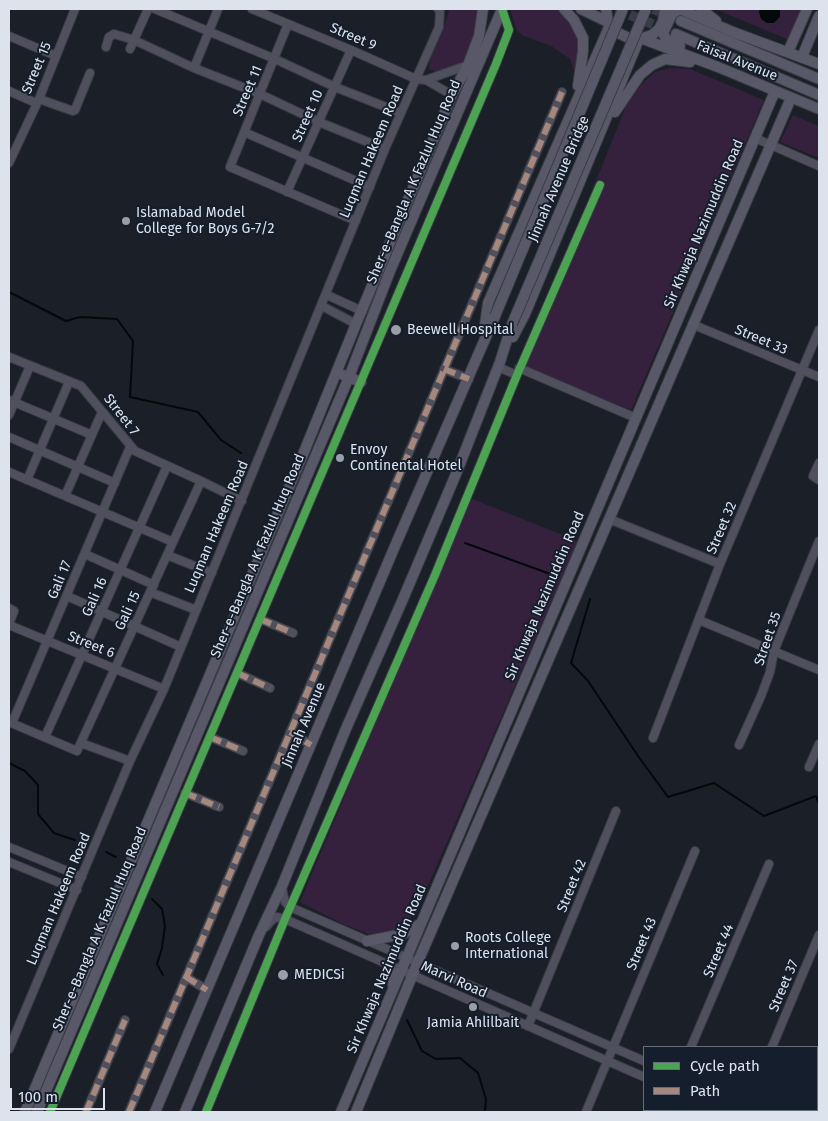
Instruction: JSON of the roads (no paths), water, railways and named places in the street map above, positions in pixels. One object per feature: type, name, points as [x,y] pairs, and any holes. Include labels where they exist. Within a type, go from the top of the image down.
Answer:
[{"type":"main road","name":"Sher-e-Bangla A K Fazlul Huq Road","points":[[25,1112],[452,96],[468,65],[479,36],[483,9]]},
{"type":"main road","name":"Sher-e-Bangla A K Fazlul Huq Road","points":[[37,1112],[349,377],[390,271],[502,9]]},
{"type":"main road","points":[[564,9],[574,20],[583,38],[580,76],[571,111]]},
{"type":"main road","points":[[581,9],[609,23],[623,37],[641,39],[652,35],[659,29],[663,21],[665,9]]},
{"type":"main road","points":[[481,350],[488,303],[609,23],[606,9]]},
{"type":"main road","name":"Jinnah Avenue Bridge","points":[[481,350],[623,9]]},
{"type":"main road","name":"Jinnah Avenue Bridge","points":[[499,365],[512,324],[646,9]]},
{"type":"main road","points":[[679,9],[669,19],[663,33],[666,39],[718,67]]},
{"type":"main road","name":"Faisal Avenue","points":[[679,9],[819,64]]},
{"type":"main road","points":[[702,9],[734,32]]},
{"type":"main road","points":[[788,52],[806,9]]},
{"type":"main road","points":[[802,57],[819,16]]},
{"type":"main road","points":[[682,21],[819,79]]},
{"type":"main road","points":[[676,34],[819,94]]},
{"type":"main road","points":[[185,1112],[259,935],[282,886],[345,731],[456,474],[499,365],[525,314],[641,39]]},
{"type":"main road","name":"Faisal Avenue","points":[[641,39],[718,67],[819,109]]},
{"type":"main road","points":[[604,128],[640,75],[652,64],[665,59],[672,59],[718,67]]},
{"type":"main road","name":"Sir Khwaja Nazimuddin Road","points":[[341,1112],[775,91]]},
{"type":"main road","name":"Sir Khwaja Nazimuddin Road","points":[[356,1112],[413,975],[791,98]]},
{"type":"main road","name":"Jinnah Avenue","points":[[156,1112],[481,350]]},
{"type":"main road","points":[[659,364],[675,369]]},
{"type":"main road","points":[[337,372],[361,382]]},
{"type":"main road","points":[[206,683],[217,688]]},
{"type":"main road","points":[[367,941],[403,934],[421,923]]},
{"type":"main road","points":[[102,929],[113,933]]},
{"type":"main road","points":[[387,964],[394,975],[393,990]]},
{"type":"street","name":"Street 15","points":[[9,163],[12,150],[37,101],[76,9]]},
{"type":"street","points":[[130,49],[148,9]]},
{"type":"street","points":[[155,9],[275,59],[335,87],[401,113]]},
{"type":"street","points":[[194,68],[218,9]]},
{"type":"street","points":[[50,1112],[496,64],[508,33],[502,9]]},
{"type":"street","name":"Street 9","points":[[255,10],[416,78],[426,80]]},
{"type":"street","name":"Luqman Hakeem Road","points":[[9,1050],[130,761],[164,689],[370,187],[439,27],[439,10]]},
{"type":"street","name":"Street 11","points":[[287,192],[230,167],[288,24]]},
{"type":"street","points":[[106,47],[109,37],[118,34],[386,149]]},
{"type":"street","points":[[9,36],[56,56]]},
{"type":"street","name":"Street 10","points":[[287,192],[352,50]]},
{"type":"street","points":[[426,80],[480,62]]},
{"type":"street","points":[[9,91],[73,111],[90,73]]},
{"type":"street","points":[[426,80],[452,96]]},
{"type":"street","points":[[129,1112],[562,92]]},
{"type":"street","points":[[244,132],[370,187]]},
{"type":"street","points":[[755,138],[819,166]]},
{"type":"street","points":[[206,1112],[284,919],[435,575],[518,372],[600,185]]},
{"type":"street","points":[[287,192],[356,221]]},
{"type":"street","points":[[327,295],[362,311]]},
{"type":"street","points":[[322,306],[356,324]]},
{"type":"street","name":"Street 33","points":[[694,325],[819,377]]},
{"type":"street","name":"Street 32","points":[[653,738],[720,564],[819,330]]},
{"type":"street","name":"Street 7","points":[[9,357],[81,386],[88,392],[102,412],[135,451],[242,501]]},
{"type":"street","points":[[499,365],[636,418]]},
{"type":"street","points":[[9,415],[12,401],[30,366]]},
{"type":"street","points":[[444,369],[469,379]]},
{"type":"street","points":[[27,480],[69,382]]},
{"type":"street","points":[[12,401],[92,435]]},
{"type":"street","points":[[65,496],[102,412]]},
{"type":"street","points":[[9,437],[115,483]]},
{"type":"street","name":"Gali 17","points":[[10,723],[48,640],[130,447]]},
{"type":"street","points":[[819,462],[814,476],[819,480]]},
{"type":"street","name":"Gali 16","points":[[45,738],[167,466]]},
{"type":"street","points":[[9,472],[173,542]]},
{"type":"street","name":"Gali 15","points":[[45,738],[77,751],[202,481]]},
{"type":"street","points":[[609,519],[720,564]]},
{"type":"street","name":"Street 35","points":[[738,745],[761,696],[770,672],[774,651],[819,541]]},
{"type":"street","points":[[85,554],[196,610]]},
{"type":"street","points":[[168,555],[212,573]]},
{"type":"street","points":[[67,596],[181,647]]},
{"type":"street","points":[[9,625],[12,610]]},
{"type":"street","points":[[260,619],[293,633]]},
{"type":"street","points":[[699,620],[819,670]]},
{"type":"street","name":"Street 6","points":[[9,625],[164,689]]},
{"type":"street","points":[[237,673],[270,688]]},
{"type":"street","points":[[217,688],[228,694]]},
{"type":"street","points":[[10,723],[45,738]]},
{"type":"street","points":[[290,732],[311,745]]},
{"type":"street","points":[[210,736],[243,751]]},
{"type":"street","points":[[81,743],[130,761]]},
{"type":"street","points":[[809,767],[819,744]]},
{"type":"street","points":[[186,793],[219,807]]},
{"type":"street","name":"Street 42","points":[[528,1026],[616,811]]},
{"type":"street","points":[[9,847],[82,877]]},
{"type":"street","name":"Street 43","points":[[586,1112],[695,851]]},
{"type":"street","points":[[9,862],[77,890]]},
{"type":"street","name":"Street 44","points":[[691,1046],[770,864]]},
{"type":"street","points":[[282,886],[285,902],[290,908]]},
{"type":"street","name":"Marvi Road","points":[[290,908],[643,1061]]},
{"type":"street","points":[[259,935],[274,919],[284,919]]},
{"type":"street","name":"Marvi Road","points":[[284,919],[643,1077]]},
{"type":"street","name":"Street 37","points":[[772,1046],[819,935]]},
{"type":"street","points":[[186,977],[207,990]]},
{"type":"street","points":[[86,1112],[125,1020]]},
{"type":"waterway","points":[[9,292],[66,321],[80,317],[117,319],[133,341],[130,397],[198,412],[221,440],[241,453]]},
{"type":"waterway","points":[[465,543],[553,575]]},
{"type":"waterway","points":[[590,599],[571,663],[588,681],[668,797],[714,783],[764,816],[816,796],[819,804]]},
{"type":"waterway","points":[[9,763],[25,771],[38,785],[38,814],[54,833],[75,840]]},
{"type":"waterway","points":[[106,852],[116,857]]},
{"type":"waterway","points":[[152,899],[162,909],[165,926],[162,948],[157,964],[163,975]]},
{"type":"waterway","points":[[407,1020],[422,1051],[436,1059],[460,1058],[478,1073],[486,1099],[485,1112]]},
{"type":"tunnel","points":[[616,9],[676,34]]},
{"type":"tunnel","points":[[653,9],[681,21]]},
{"type":"place","name":"Islamabad Model College for Boys G-7/2","points":[[126,221]]},
{"type":"place","name":"Beewell Hospital","points":[[396,330]]},
{"type":"place","name":"Envoy Continental Hotel","points":[[340,458]]},
{"type":"place","name":"Roots College International","points":[[455,946]]},
{"type":"place","name":"MEDICSi","points":[[283,975]]},
{"type":"place","name":"Jamia Ahlilbait","points":[[473,1007]]}]
